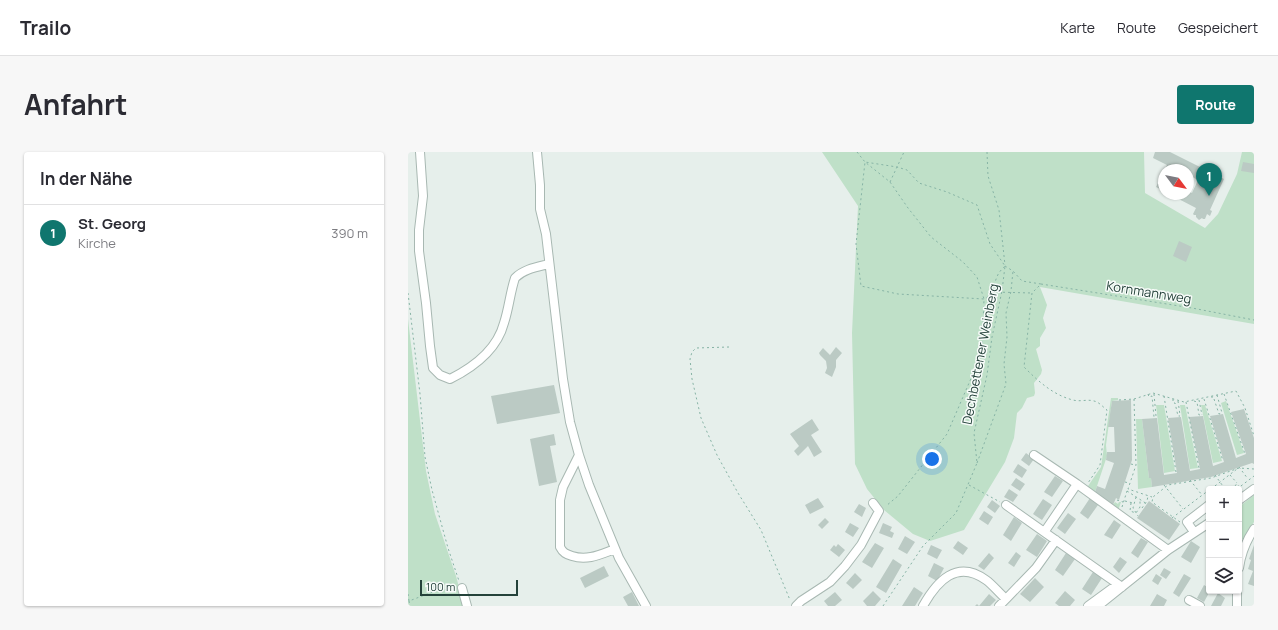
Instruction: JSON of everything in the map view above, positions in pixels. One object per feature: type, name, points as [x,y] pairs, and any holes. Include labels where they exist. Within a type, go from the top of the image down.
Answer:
[{"type":"street","points":[[420,152],[423,196],[419,230],[419,251],[433,368],[440,376],[450,379],[460,374],[481,359],[492,348],[500,337],[505,323],[515,278],[526,270],[549,264]]},
{"type":"street","points":[[537,152],[540,185],[540,209],[546,234],[563,379],[570,422],[579,455],[619,558],[646,606]]},
{"type":"street","points":[[579,455],[563,487],[560,500],[560,547],[563,552],[580,558],[589,558],[615,548]]},
{"type":"street","points":[[1034,455],[1077,484],[1168,550]]},
{"type":"street","points":[[1045,531],[1077,484]]},
{"type":"street","points":[[1242,498],[1254,489]]},
{"type":"street","points":[[796,606],[801,601],[830,582],[845,566],[861,545],[879,511],[872,503]]},
{"type":"street","points":[[1123,504],[1137,521],[1134,526]]},
{"type":"street","points":[[1006,505],[1045,531],[1122,587]]},
{"type":"street","points":[[1194,532],[1187,522],[1206,508]]},
{"type":"street","points":[[1098,606],[1168,550],[1206,525]]},
{"type":"street","points":[[1242,558],[1244,549],[1254,529]]},
{"type":"street","points":[[999,606],[1036,568],[1056,540]]},
{"type":"street","points":[[923,606],[929,595],[940,581],[949,574],[960,572],[973,572],[987,580],[1006,599]]},
{"type":"street","points":[[1088,606],[1114,587],[1122,587]]},
{"type":"street","points":[[462,588],[467,606]]},
{"type":"street","points":[[1237,594],[1237,606]]},
{"type":"street","points":[[1189,600],[1200,606]]},
{"type":"path","points":[[857,152],[865,162],[890,182],[908,208],[932,237],[963,262],[977,277],[984,299],[982,353],[947,434],[898,496],[879,511]]},
{"type":"path","points":[[890,182],[904,152]]},
{"type":"path","points":[[865,162],[856,244],[861,286],[898,294],[984,299],[988,298],[993,292],[997,275],[1005,266],[999,210],[988,176],[987,152]]},
{"type":"path","points":[[865,162],[907,170],[919,183],[947,192],[977,205],[990,244],[1005,266]]},
{"type":"path","name":"Kornmannweg","points":[[1005,266],[1013,271],[1022,281],[1185,307],[1254,320]]},
{"type":"path","name":"Dechbettener Weinberg","points":[[883,606],[923,546],[956,513],[977,463],[974,434],[987,375],[992,337],[1002,291],[1005,266]]},
{"type":"path","points":[[977,463],[1006,384],[1004,364],[1007,338],[1006,313],[1011,291],[1013,271]]},
{"type":"path","points":[[1040,284],[1032,293],[1024,367],[1038,381],[1056,393],[1072,400],[1098,402],[1107,410],[1100,465],[1084,489]]},
{"type":"path","points":[[993,292],[1011,291],[1032,293]]},
{"type":"path","points":[[408,293],[419,386],[425,457],[432,490],[448,548],[462,588],[438,590],[409,601]]},
{"type":"path","points":[[728,347],[696,348],[692,352],[690,359],[692,379],[701,418],[720,461],[761,530],[788,598],[796,606]]},
{"type":"path","points":[[1119,400],[1134,399],[1154,393],[1186,402],[1236,391],[1245,408],[1254,436]]},
{"type":"path","points":[[1148,394],[1149,397],[1152,396],[1154,417],[1156,417],[1154,393]]},
{"type":"path","points":[[1224,394],[1245,454]]},
{"type":"path","points":[[1212,396],[1212,400],[1214,399],[1219,414],[1222,413],[1217,395]]},
{"type":"path","points":[[1164,396],[1176,472]]},
{"type":"path","points":[[1204,398],[1223,461]]},
{"type":"path","points":[[1123,504],[1136,465],[1134,399]]},
{"type":"path","points":[[1173,399],[1173,403],[1176,403],[1178,416],[1180,416],[1178,400]]},
{"type":"path","points":[[1194,400],[1197,402],[1199,415],[1202,415],[1199,399]]},
{"type":"path","points":[[1186,402],[1199,468]]},
{"type":"path","points":[[1131,464],[1136,465]]},
{"type":"path","points":[[1181,523],[1172,518],[1152,502],[1153,497],[1168,485],[1215,476],[1239,468],[1254,469]]},
{"type":"path","points":[[1215,486],[1239,468]]},
{"type":"path","points":[[1239,468],[1249,480]]},
{"type":"path","points":[[1230,475],[1237,484],[1235,486]]},
{"type":"path","points":[[1215,476],[1223,486]]},
{"type":"path","points":[[1241,486],[1254,476]]},
{"type":"path","points":[[1190,481],[1202,496]]},
{"type":"path","points":[[1125,482],[1130,484]]},
{"type":"path","points":[[969,484],[1006,505]]},
{"type":"path","points":[[1164,485],[1183,510]]},
{"type":"path","points":[[1128,490],[1153,497]]},
{"type":"path","points":[[1128,490],[1146,504]]},
{"type":"path","points":[[1172,518],[1206,493]]},
{"type":"path","points":[[1140,507],[1143,508],[1146,504],[1148,495]]},
{"type":"path","points":[[1136,497],[1133,508],[1138,516]]},
{"type":"path","points":[[1117,500],[1123,504],[1134,503]]},
{"type":"path","points":[[1136,513],[1140,507],[1140,500]]},
{"type":"path","points":[[1131,503],[1130,511],[1136,513]]},
{"type":"path","points":[[408,594],[410,606]]},
{"type":"green space","points":[[822,152],[1144,152],[1145,193],[1205,228],[1218,214],[1237,174],[1242,152],[1254,152],[1254,324],[1040,287],[1047,305],[1043,318],[1046,328],[1040,338],[1040,346],[1036,349],[1042,370],[1041,374],[1034,383],[1034,396],[1027,398],[1022,408],[1017,413],[1014,438],[1005,462],[964,530],[930,541],[913,534],[884,510],[867,489],[855,464],[852,333],[858,206]]},
{"type":"green space","points":[[408,319],[426,471],[435,514],[456,576],[464,606],[408,606]]},
{"type":"green space","points":[[1111,398],[1118,398],[1118,400],[1112,401],[1106,445],[1107,456],[1095,492],[1113,505],[1115,502],[1118,504],[1121,502],[1118,511],[1086,489],[1101,467]]},
{"type":"green space","points":[[1226,401],[1244,453],[1237,455],[1221,403]]},
{"type":"green space","points":[[1156,405],[1164,405],[1175,471],[1164,473]]},
{"type":"green space","points":[[1180,405],[1185,405],[1198,468],[1190,469]]},
{"type":"green space","points":[[1201,405],[1205,405],[1222,461],[1213,463]]},
{"type":"green space","points":[[1136,419],[1142,419],[1149,478],[1151,478],[1152,487],[1138,489]]},
{"type":"green space","points":[[1254,495],[1254,522],[1242,540],[1242,522],[1242,505]]},
{"type":"building","points":[[1155,152],[1170,152],[1194,164],[1165,164],[1153,158]]},
{"type":"building","points":[[1243,162],[1254,164],[1254,173],[1241,171]]},
{"type":"building","points":[[1194,164],[1224,179],[1210,210],[1212,211],[1210,216],[1207,214],[1205,219],[1202,218],[1199,220],[1196,215],[1193,214],[1196,208],[1181,200],[1194,200],[1194,189],[1198,180],[1194,178]]},
{"type":"building","points":[[1179,241],[1192,247],[1186,262],[1173,256]]},
{"type":"building","points":[[836,347],[842,353],[836,360],[836,367],[832,377],[825,373],[827,368],[826,361],[819,353],[823,348],[830,355]]},
{"type":"building","points":[[554,385],[560,413],[497,424],[491,396]]},
{"type":"building","points":[[1131,400],[1132,460],[1119,500],[1116,498],[1113,505],[1095,492],[1097,486],[1105,489],[1114,463],[1106,460],[1107,452],[1115,452],[1114,427],[1108,427],[1112,401]]},
{"type":"building","points":[[1244,409],[1254,438],[1254,464],[1252,463],[1211,477],[1152,487],[1151,478],[1149,478],[1142,419],[1157,418],[1164,475],[1177,473],[1168,418],[1181,417],[1190,471],[1200,469],[1189,417],[1203,416],[1213,466],[1224,462],[1210,416],[1223,414],[1236,458],[1246,454],[1231,412]]},
{"type":"building","points":[[812,419],[819,430],[811,435],[822,452],[814,457],[808,446],[798,456],[794,451],[799,446],[790,434]]},
{"type":"building","points":[[554,434],[556,445],[550,446],[557,482],[539,486],[530,439]]},
{"type":"building","points":[[1026,453],[1034,459],[1029,466],[1021,460]]},
{"type":"building","points":[[1018,464],[1027,470],[1022,478],[1013,472]]},
{"type":"building","points":[[1055,476],[1063,481],[1052,497],[1044,492]]},
{"type":"building","points":[[1016,478],[1025,484],[1020,491],[1011,485]]},
{"type":"building","points":[[1009,489],[1018,495],[1013,502],[1004,497]]},
{"type":"building","points":[[818,498],[824,507],[810,514],[805,505]]},
{"type":"building","points":[[1090,498],[1098,505],[1088,519],[1080,513]]},
{"type":"building","points":[[1043,499],[1052,505],[1042,520],[1033,514]]},
{"type":"building","points":[[992,500],[1000,506],[995,513],[987,507]]},
{"type":"building","points":[[1149,501],[1180,524],[1169,540],[1137,518]]},
{"type":"building","points":[[859,504],[866,508],[862,517],[854,512]]},
{"type":"building","points":[[984,511],[993,517],[988,525],[979,519]]},
{"type":"building","points":[[1068,513],[1076,519],[1065,534],[1057,528]]},
{"type":"building","points":[[1014,517],[1022,523],[1011,541],[1003,535]]},
{"type":"building","points":[[825,518],[829,522],[822,529],[818,525]]},
{"type":"building","points":[[1114,520],[1121,525],[1112,539],[1104,535]]},
{"type":"building","points":[[850,523],[859,528],[853,537],[845,532]]},
{"type":"building","points":[[883,523],[892,527],[890,531],[894,533],[892,538],[879,533]]},
{"type":"building","points":[[1037,534],[1047,541],[1037,557],[1026,550]]},
{"type":"building","points":[[905,536],[915,542],[907,554],[898,549]]},
{"type":"building","points":[[1141,538],[1148,542],[1138,558],[1131,553]]},
{"type":"building","points":[[958,541],[968,548],[963,555],[953,548]]},
{"type":"building","points":[[1191,541],[1200,547],[1191,563],[1181,557]]},
{"type":"building","points":[[875,543],[884,548],[872,568],[862,562]]},
{"type":"building","points":[[838,544],[845,550],[839,557],[830,550],[834,545],[836,547]]},
{"type":"building","points":[[931,545],[942,550],[937,559],[927,554]]},
{"type":"building","points":[[1254,545],[1254,586],[1248,584],[1253,571],[1248,569],[1251,560],[1249,559]]},
{"type":"building","points":[[1016,552],[1021,556],[1014,567],[1008,563]]},
{"type":"building","points":[[989,553],[994,558],[984,570],[978,566]]},
{"type":"building","points":[[1066,553],[1075,559],[1063,576],[1055,570]]},
{"type":"building","points":[[1120,557],[1127,562],[1119,573],[1113,567]]},
{"type":"building","points":[[893,559],[902,565],[886,593],[876,587]]},
{"type":"building","points":[[934,563],[944,568],[937,581],[928,576]]},
{"type":"building","points":[[604,566],[609,576],[585,588],[580,578]]},
{"type":"building","points":[[1164,568],[1171,572],[1166,579],[1160,575]]},
{"type":"building","points":[[1093,572],[1102,578],[1091,595],[1082,589]]},
{"type":"building","points":[[855,573],[862,580],[853,589],[846,583]]},
{"type":"building","points":[[1156,574],[1162,578],[1158,585],[1152,581]]},
{"type":"building","points":[[1184,574],[1191,578],[1179,597],[1173,593]]},
{"type":"building","points":[[1035,578],[1044,587],[1030,602],[1020,594]]},
{"type":"building","points":[[1204,585],[1206,586],[1206,594],[1208,594],[1204,602],[1197,598]]},
{"type":"building","points":[[914,587],[923,593],[915,606],[902,606]]},
{"type":"building","points":[[873,591],[881,599],[875,606],[867,606],[863,601]]},
{"type":"building","points":[[1065,591],[1075,600],[1070,606],[1059,606],[1055,603]]},
{"type":"building","points":[[632,592],[639,606],[628,606],[623,597]]},
{"type":"building","points":[[835,592],[842,600],[835,606],[828,606],[824,601]]},
{"type":"building","points":[[989,594],[996,600],[990,606],[979,606]]},
{"type":"building","points":[[1157,594],[1167,600],[1164,606],[1150,606]]},
{"type":"building","points":[[1217,594],[1225,598],[1221,606],[1211,606]]},
{"type":"place","name":"St. Georg","points":[[1209,196]]}]
